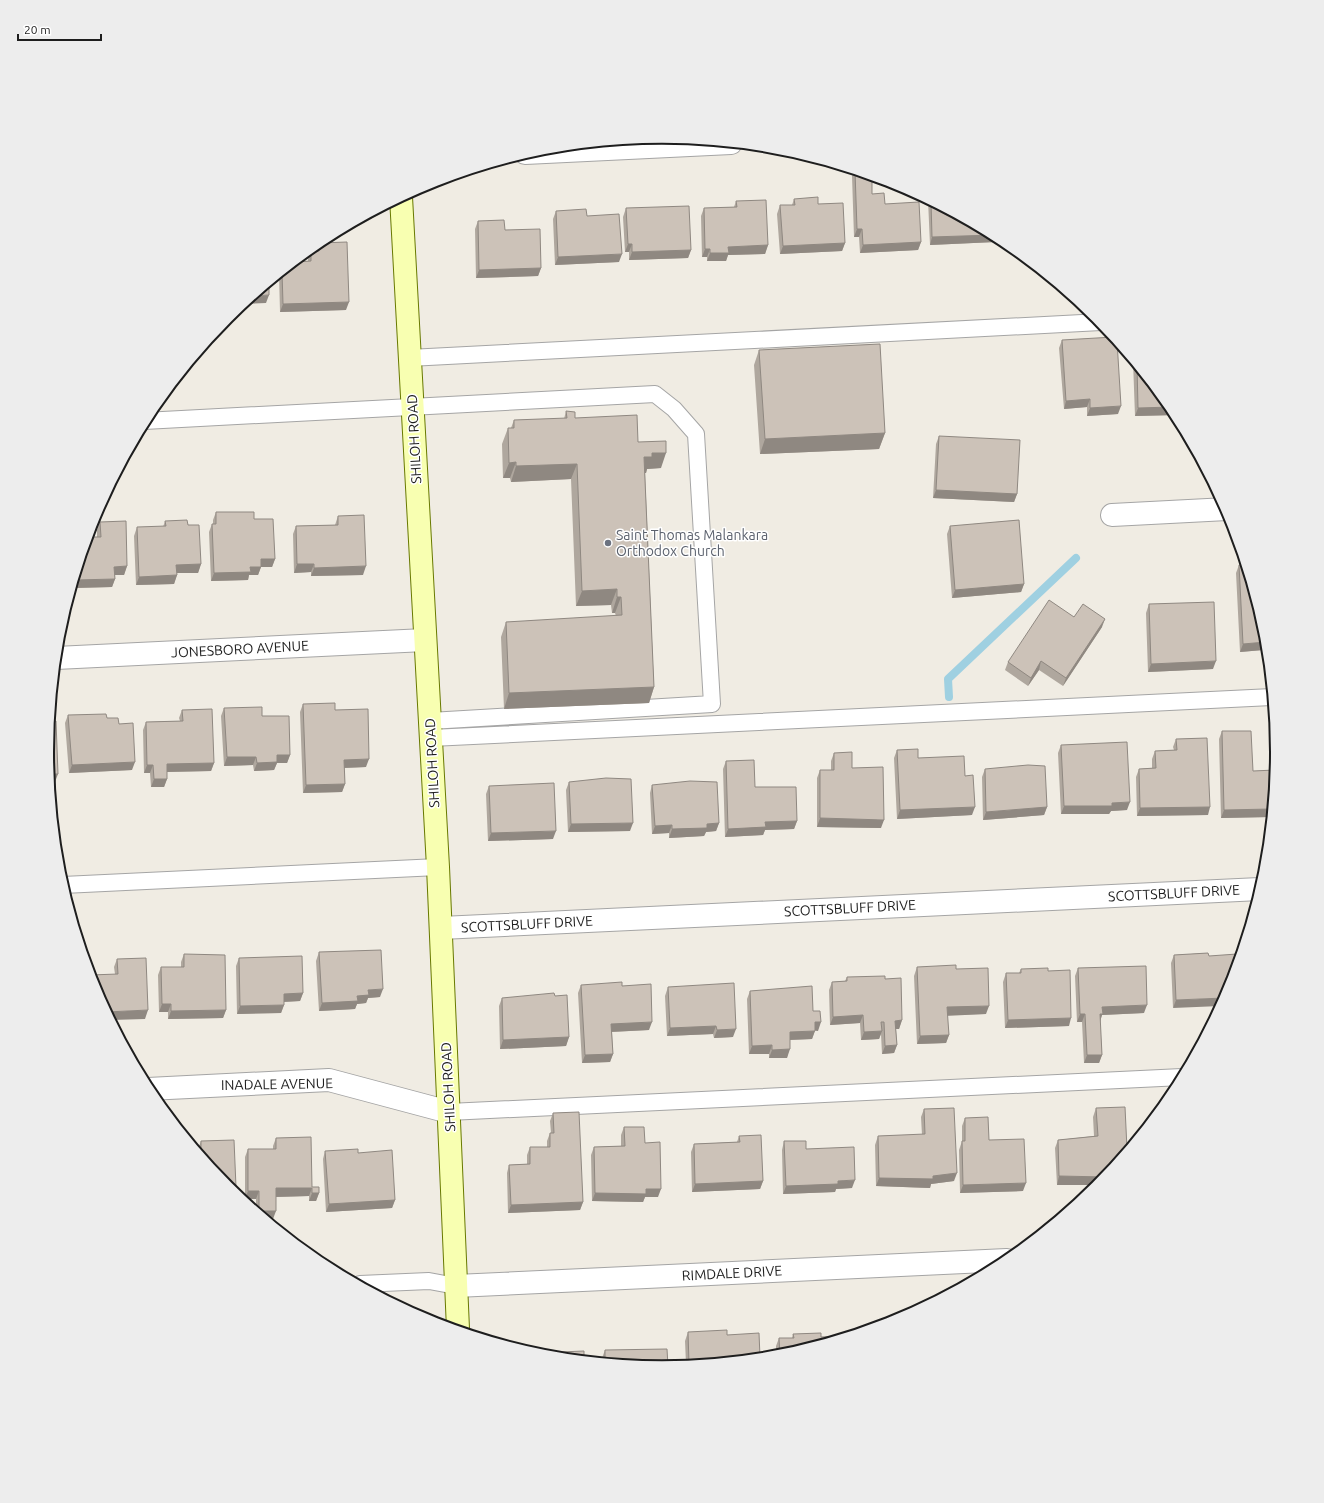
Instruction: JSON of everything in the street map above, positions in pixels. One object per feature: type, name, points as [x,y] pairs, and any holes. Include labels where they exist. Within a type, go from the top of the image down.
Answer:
[{"type":"street","points":[[571,151],[694,145]]},
{"type":"street","name":"SHILOH ROAD","points":[[401,202],[438,867],[458,1324]]},
{"type":"street","points":[[1112,515],[1219,509]]},
{"type":"street","name":"JONESBORO AVENUE","points":[[62,658],[425,640]]},
{"type":"street","name":"SCOTTSBLUFF DRIVE","points":[[440,928],[1254,889]]},
{"type":"street","name":"INADALE AVENUE","points":[[156,1089],[329,1080],[449,1112]]},
{"type":"street","name":"RIMDALE DRIVE","points":[[456,1286],[994,1261]]},
{"type":"lane","points":[[410,358],[1092,322]]},
{"type":"lane","points":[[152,421],[655,394],[674,409],[696,434],[712,704],[430,730]]},
{"type":"lane","points":[[430,730],[1268,697]]},
{"type":"lane","points":[[69,885],[438,867]]},
{"type":"lane","points":[[449,1112],[1175,1077]]},
{"type":"lane","points":[[368,1284],[429,1281],[456,1286]]},
{"type":"building","points":[[855,175],[872,182],[872,194],[884,193],[885,204],[919,202],[921,242],[863,245],[862,229],[857,229]]},
{"type":"building","points":[[818,197],[818,204],[843,203],[845,243],[783,246],[780,205],[795,205],[794,199]]},
{"type":"building","points":[[766,200],[768,245],[728,247],[729,253],[710,253],[710,249],[705,249],[704,208],[737,207],[736,201]]},
{"type":"building","points":[[689,206],[691,250],[632,252],[632,244],[628,244],[626,208]]},
{"type":"building","points":[[931,206],[983,235],[932,237]]},
{"type":"building","points":[[586,209],[587,216],[619,214],[622,254],[558,257],[556,211]]},
{"type":"building","points":[[504,220],[505,230],[540,229],[541,268],[479,270],[478,221]]},
{"type":"building","points":[[347,242],[349,302],[283,304],[282,277],[302,262],[311,261],[311,255],[329,243]]},
{"type":"building","points":[[269,288],[269,295],[259,296]]},
{"type":"building","points":[[1106,337],[1118,349],[1121,406],[1090,408],[1090,399],[1066,401],[1062,340]]},
{"type":"building","points":[[880,344],[885,433],[765,439],[759,350]]},
{"type":"building","points":[[1137,373],[1163,407],[1138,408]]},
{"type":"building","name":"Saint Thomas Malankara Orthodox Church","points":[[566,411],[575,412],[575,418],[637,415],[638,442],[666,441],[666,453],[652,453],[652,457],[644,457],[654,687],[509,693],[506,622],[622,615],[621,597],[617,597],[617,589],[582,591],[577,464],[516,466],[516,462],[509,463],[508,428],[514,428],[514,420],[567,418]]},
{"type":"building","points":[[939,436],[1020,440],[1017,494],[936,490]]},
{"type":"building","points":[[216,512],[254,512],[254,519],[273,519],[275,559],[261,559],[261,567],[250,567],[251,572],[214,573],[212,524],[216,524]]},
{"type":"building","points":[[364,515],[366,566],[314,568],[314,564],[297,564],[296,526],[338,525],[338,516]]},
{"type":"building","points":[[187,520],[188,525],[199,525],[201,564],[176,565],[177,575],[139,577],[137,527],[166,526],[165,521]]},
{"type":"building","points":[[1019,520],[1024,584],[955,590],[950,526]]},
{"type":"building","points":[[126,521],[127,566],[114,567],[115,579],[79,580],[93,537],[101,537],[100,522]]},
{"type":"building","points":[[1239,565],[1241,565],[1249,594],[1260,643],[1243,644]]},
{"type":"building","points":[[1049,600],[1074,617],[1083,604],[1105,619],[1066,678],[1041,661],[1031,678],[1008,662]]},
{"type":"building","points":[[1214,602],[1216,661],[1151,664],[1149,604]]},
{"type":"building","points":[[335,703],[335,710],[368,709],[369,759],[344,760],[345,784],[306,785],[303,704]]},
{"type":"building","points":[[262,707],[262,716],[289,716],[290,755],[277,755],[277,762],[257,763],[256,757],[227,757],[224,708]]},
{"type":"building","points":[[212,709],[214,763],[167,764],[167,779],[154,779],[153,765],[147,765],[146,722],[183,721],[182,710]]},
{"type":"building","points":[[106,714],[107,718],[118,718],[119,724],[133,723],[135,762],[72,765],[68,715]]},
{"type":"building","points":[[55,721],[56,721],[58,774],[55,774]]},
{"type":"building","points":[[1222,731],[1251,731],[1253,771],[1270,770],[1267,809],[1224,810]]},
{"type":"building","points":[[1207,738],[1210,807],[1140,808],[1139,769],[1156,768],[1155,751],[1177,750],[1176,739]]},
{"type":"building","points":[[1127,742],[1130,802],[1112,803],[1112,806],[1064,806],[1061,745]]},
{"type":"building","points":[[918,749],[918,758],[964,756],[965,776],[973,775],[975,807],[900,810],[897,750]]},
{"type":"building","points":[[852,752],[852,768],[883,767],[884,820],[820,818],[820,770],[834,770],[834,753]]},
{"type":"building","points":[[754,760],[755,787],[796,787],[797,821],[765,822],[766,827],[728,829],[726,761]]},
{"type":"building","points":[[1028,765],[1045,766],[1047,807],[986,812],[985,769]]},
{"type":"building","points":[[606,778],[631,779],[633,823],[571,824],[569,782]]},
{"type":"building","points":[[690,781],[717,782],[719,823],[707,824],[707,828],[672,829],[672,825],[655,826],[652,785]]},
{"type":"building","points":[[554,783],[556,831],[491,833],[489,786]]},
{"type":"building","points":[[381,950],[383,989],[368,990],[369,995],[357,996],[358,1001],[322,1003],[319,952]]},
{"type":"building","points":[[1208,953],[1209,956],[1235,954],[1217,998],[1176,1000],[1174,955]]},
{"type":"building","points":[[184,954],[225,955],[226,1010],[171,1011],[171,1004],[162,1004],[161,967],[184,967]]},
{"type":"building","points":[[302,956],[303,993],[284,994],[284,1005],[240,1006],[239,958]]},
{"type":"building","points":[[146,958],[148,1010],[113,1012],[97,975],[118,974],[117,959]]},
{"type":"building","points":[[956,965],[956,969],[988,968],[989,1006],[947,1007],[949,1035],[920,1036],[917,967]]},
{"type":"building","points":[[1146,966],[1147,1005],[1102,1007],[1103,1014],[1100,1014],[1102,1055],[1087,1055],[1085,1014],[1080,1014],[1078,968]]},
{"type":"building","points":[[1048,968],[1048,971],[1070,970],[1071,1018],[1008,1020],[1006,973],[1021,973],[1021,969]]},
{"type":"building","points":[[885,976],[885,979],[901,978],[902,1020],[895,1021],[897,1045],[885,1046],[884,1022],[881,1022],[882,1031],[864,1032],[863,1015],[833,1017],[832,982],[847,981],[847,977]]},
{"type":"building","points":[[622,982],[622,986],[651,984],[652,1022],[611,1024],[613,1054],[585,1055],[581,985]]},
{"type":"building","points":[[734,983],[736,1029],[717,1030],[716,1026],[670,1028],[668,987]]},
{"type":"building","points":[[812,986],[813,1011],[820,1011],[821,1022],[815,1022],[815,1031],[790,1032],[790,1049],[772,1050],[772,1045],[752,1046],[750,991]]},
{"type":"building","points":[[554,993],[555,996],[567,995],[569,1037],[503,1040],[502,998]]},
{"type":"building","points":[[1125,1107],[1127,1143],[1096,1177],[1059,1176],[1058,1140],[1098,1136],[1096,1108]]},
{"type":"building","points":[[954,1108],[957,1173],[933,1176],[933,1179],[879,1178],[878,1136],[925,1134],[924,1109]]},
{"type":"building","points":[[579,1112],[583,1202],[511,1205],[509,1165],[530,1164],[530,1147],[550,1147],[550,1133],[554,1133],[553,1113]]},
{"type":"building","points":[[988,1117],[989,1140],[1024,1139],[1026,1183],[963,1185],[962,1141],[965,1141],[965,1118]]},
{"type":"building","points":[[624,1127],[644,1127],[645,1143],[660,1142],[661,1189],[646,1189],[646,1194],[595,1193],[594,1147],[625,1146]]},
{"type":"building","points":[[761,1135],[763,1181],[695,1184],[694,1144],[740,1142],[739,1136]]},
{"type":"building","points":[[311,1137],[312,1187],[319,1187],[319,1193],[312,1193],[312,1188],[276,1188],[276,1211],[263,1211],[259,1207],[259,1191],[248,1191],[248,1149],[276,1149],[276,1138]]},
{"type":"building","points":[[234,1140],[236,1185],[201,1147],[201,1141]]},
{"type":"building","points":[[784,1141],[806,1141],[806,1149],[854,1147],[855,1180],[838,1181],[838,1184],[786,1186]]},
{"type":"building","points":[[358,1149],[358,1153],[392,1150],[395,1200],[329,1204],[325,1151]]},
{"type":"building","points":[[727,1330],[727,1335],[759,1333],[760,1351],[689,1359],[688,1332]]},
{"type":"building","points":[[821,1333],[821,1337],[826,1337],[780,1348],[779,1338],[794,1338],[793,1334]]},
{"type":"building","points":[[667,1349],[668,1360],[605,1356],[605,1350]]},
{"type":"building","points":[[584,1351],[584,1354],[583,1354],[568,1352]]},
{"type":"waterway","points":[[949,697],[948,679],[1076,558]]},
{"type":"place","name":"Saint Thomas Malankara Orthodox Church","points":[[608,543]]}]
